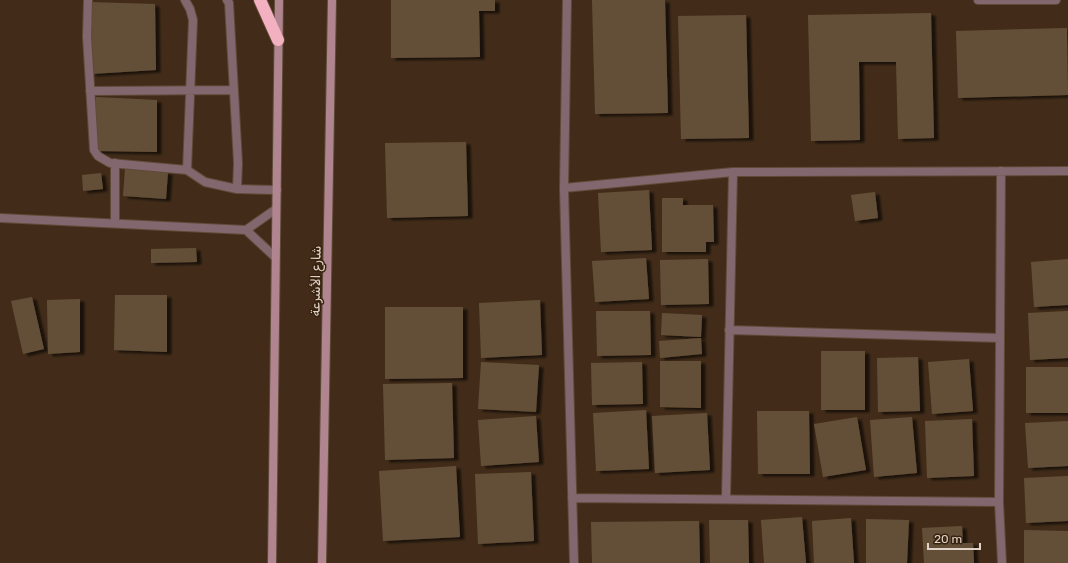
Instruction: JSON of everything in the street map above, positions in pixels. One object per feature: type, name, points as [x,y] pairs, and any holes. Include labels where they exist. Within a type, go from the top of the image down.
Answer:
[{"type":"highway","points":[[260,0],[278,40]]},
{"type":"street","points":[[88,0],[87,30],[90,91],[94,150],[98,156],[110,163],[187,170],[205,182],[237,189],[277,190]]},
{"type":"street","points":[[185,0],[190,9],[192,20],[187,170]]},
{"type":"street","points":[[227,0],[238,163],[237,189]]},
{"type":"street","points":[[272,563],[279,0]]},
{"type":"street","name":"شارع الأشرعة","points":[[322,563],[332,0]]},
{"type":"street","points":[[567,0],[564,188],[574,563]]},
{"type":"street","points":[[978,0],[1056,0]]},
{"type":"street","points":[[90,91],[190,89],[234,90]]},
{"type":"street","points":[[115,163],[115,224]]},
{"type":"street","points":[[1001,171],[999,502],[1002,563]]},
{"type":"street","points":[[564,188],[733,172],[1068,171]]},
{"type":"street","points":[[726,499],[733,172]]},
{"type":"street","points":[[0,218],[246,230],[276,209]]},
{"type":"street","points":[[246,230],[275,257]]},
{"type":"street","points":[[729,330],[1000,338]]},
{"type":"street","points":[[572,498],[999,502]]},
{"type":"building","points":[[391,0],[495,0],[495,11],[479,11],[480,57],[391,58]]},
{"type":"building","points":[[592,0],[665,0],[668,113],[595,114]]},
{"type":"building","points":[[88,2],[155,4],[156,70],[91,74]]},
{"type":"building","points":[[931,13],[934,138],[898,139],[896,62],[859,62],[860,140],[811,141],[808,15]]},
{"type":"building","points":[[746,15],[749,138],[681,139],[678,16]]},
{"type":"building","points":[[1067,28],[1068,95],[958,98],[956,31]]},
{"type":"building","points":[[96,97],[157,100],[157,152],[96,151]]},
{"type":"building","points":[[466,142],[468,216],[387,218],[385,143]]},
{"type":"building","points":[[125,169],[168,172],[166,199],[123,196]]},
{"type":"building","points":[[101,173],[103,189],[83,191],[82,175]]},
{"type":"building","points":[[649,190],[652,250],[601,252],[598,193]]},
{"type":"building","points":[[875,192],[878,218],[855,221],[851,195]]},
{"type":"building","points":[[662,198],[683,198],[683,205],[713,205],[714,242],[706,242],[706,252],[662,252]]},
{"type":"building","points":[[196,248],[197,262],[151,263],[151,249]]},
{"type":"building","points":[[646,258],[649,299],[595,302],[592,261]]},
{"type":"building","points":[[708,259],[709,304],[661,305],[660,260]]},
{"type":"building","points":[[1068,259],[1068,305],[1034,307],[1031,262]]},
{"type":"building","points":[[115,295],[167,295],[167,352],[114,350]]},
{"type":"building","points":[[32,297],[44,349],[23,354],[11,301]]},
{"type":"building","points":[[80,299],[80,352],[48,354],[47,300]]},
{"type":"building","points":[[540,300],[542,355],[481,358],[479,303]]},
{"type":"building","points":[[385,307],[463,307],[463,378],[385,379]]},
{"type":"building","points":[[596,311],[650,311],[651,355],[597,356]]},
{"type":"building","points":[[1068,311],[1068,358],[1030,360],[1028,313]]},
{"type":"building","points":[[662,313],[702,315],[701,337],[661,335]]},
{"type":"building","points":[[701,338],[702,354],[660,358],[659,341]]},
{"type":"building","points":[[821,351],[865,351],[865,410],[821,410]]},
{"type":"building","points":[[918,357],[920,411],[878,412],[877,358]]},
{"type":"building","points":[[969,359],[973,411],[932,414],[928,362]]},
{"type":"building","points":[[660,361],[701,361],[701,408],[660,407]]},
{"type":"building","points":[[481,362],[539,365],[536,412],[478,409]]},
{"type":"building","points":[[642,362],[643,404],[592,405],[591,363]]},
{"type":"building","points":[[1026,367],[1068,367],[1068,413],[1026,413]]},
{"type":"building","points":[[452,383],[454,458],[385,460],[383,384]]},
{"type":"building","points":[[646,410],[649,469],[596,471],[593,413]]},
{"type":"building","points":[[757,411],[809,411],[810,474],[758,474]]},
{"type":"building","points":[[707,413],[710,470],[655,473],[652,416]]},
{"type":"building","points":[[536,416],[539,462],[481,466],[478,420]]},
{"type":"building","points":[[857,417],[866,470],[823,477],[814,424]]},
{"type":"building","points":[[912,417],[917,473],[874,477],[870,420]]},
{"type":"building","points":[[972,419],[974,476],[927,478],[925,421]]},
{"type":"building","points":[[1068,421],[1068,466],[1028,468],[1025,423]]},
{"type":"building","points":[[456,466],[460,537],[383,541],[379,471]]},
{"type":"building","points":[[531,472],[534,541],[478,544],[475,474]]},
{"type":"building","points":[[1068,476],[1068,521],[1026,523],[1024,478]]},
{"type":"building","points":[[802,517],[806,563],[764,563],[761,520]]},
{"type":"building","points":[[851,518],[854,563],[814,563],[812,521]]},
{"type":"building","points":[[866,519],[909,520],[907,563],[866,563]]},
{"type":"building","points":[[709,520],[748,520],[749,563],[710,563]]},
{"type":"building","points":[[699,521],[700,563],[592,563],[591,522]]},
{"type":"building","points":[[962,526],[963,543],[973,543],[974,563],[924,563],[922,528]]},
{"type":"building","points":[[1024,530],[1068,531],[1068,563],[1024,563]]}]
